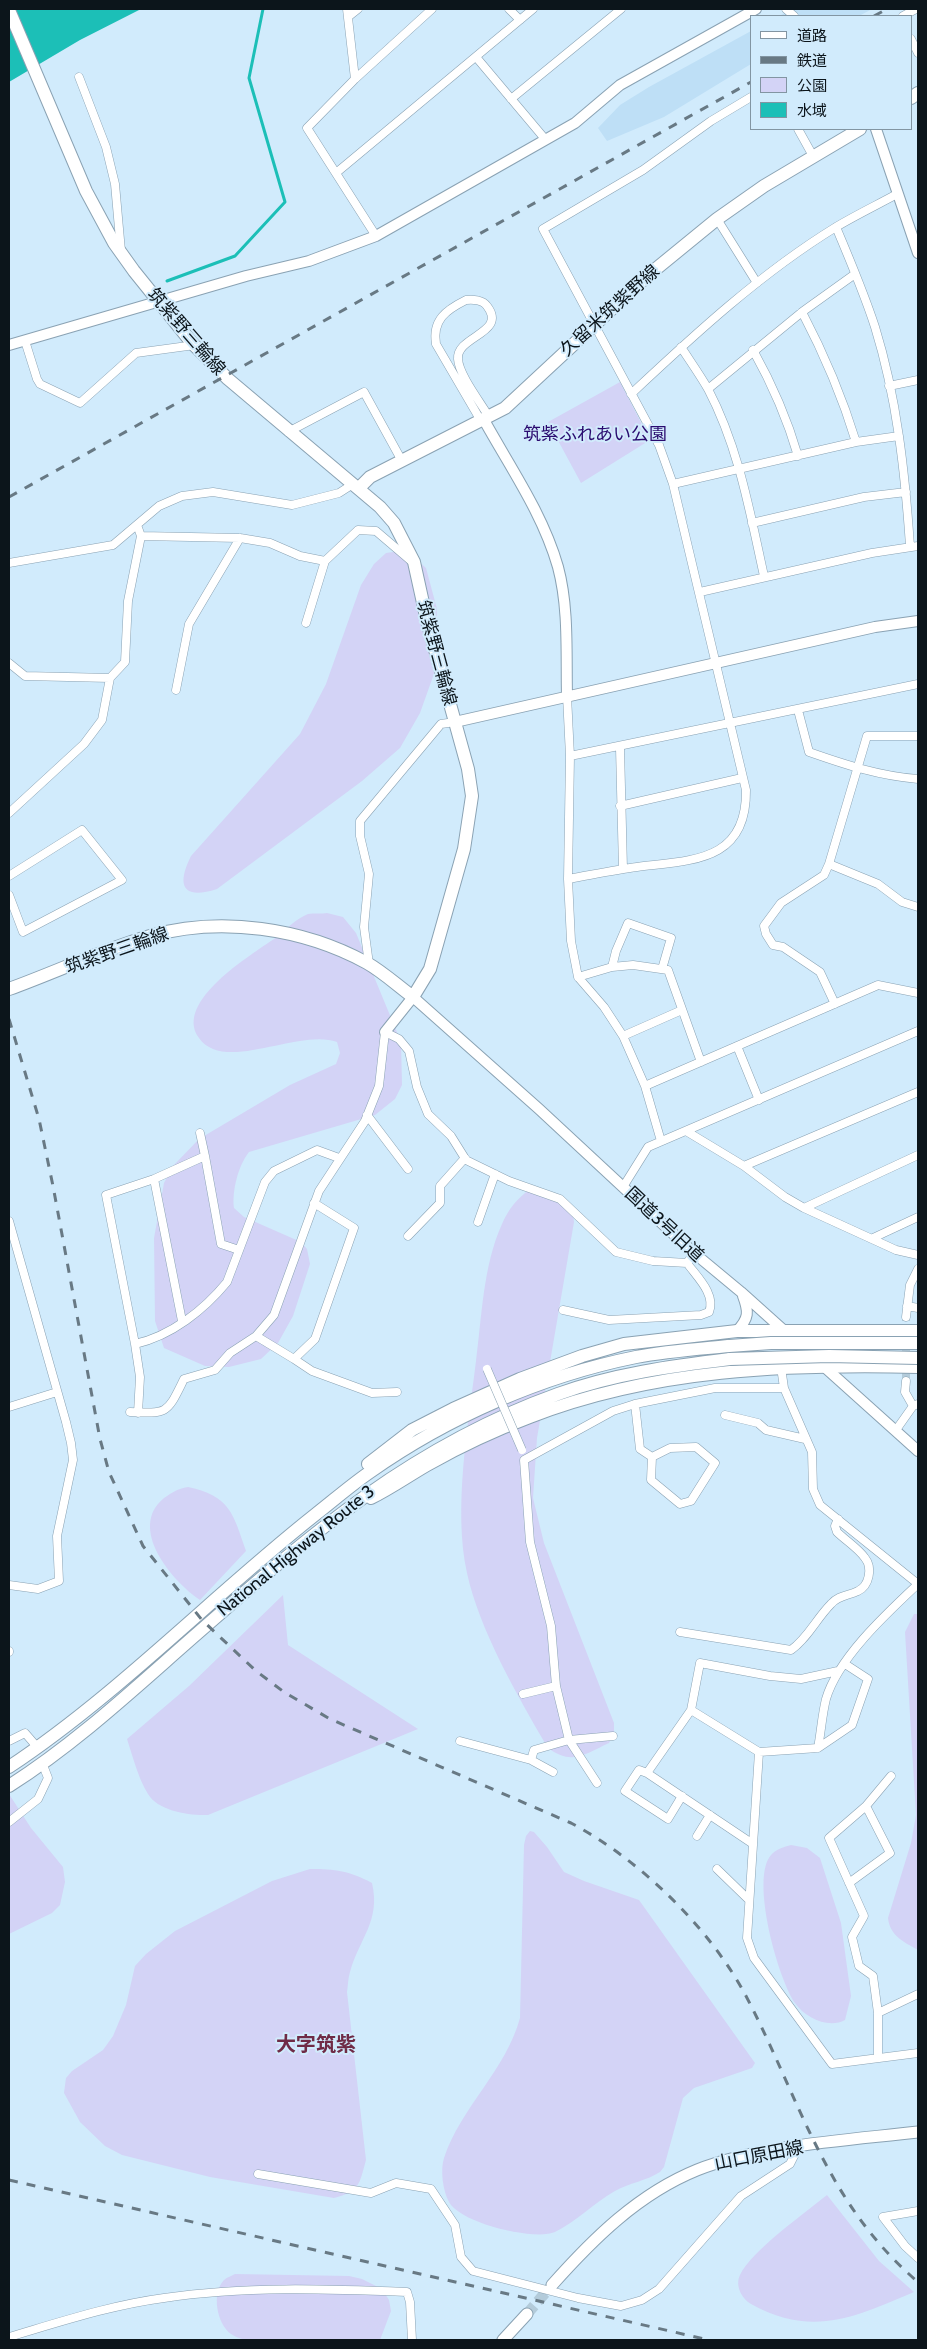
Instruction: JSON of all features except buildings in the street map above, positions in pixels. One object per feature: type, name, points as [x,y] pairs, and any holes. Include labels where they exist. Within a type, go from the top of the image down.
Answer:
[{"type":"main road","name":"筑紫野三輪線","points":[[9,10],[86,191],[121,252],[158,302],[195,345],[228,379],[288,432],[356,486],[394,523],[414,562],[470,778],[472,796],[469,823],[430,968],[413,997],[369,964],[340,950],[295,935],[213,925],[151,936],[9,989]]},
{"type":"main road","name":"久留米筑紫野線","points":[[356,486],[505,408],[646,277],[717,220],[764,186],[858,130]]},
{"type":"main road","points":[[310,1518],[367,1465],[412,1430],[520,1379],[582,1356],[624,1344],[737,1331],[918,1331]]},
{"type":"main road","name":"National Highway Route 3","points":[[9,1767],[78,1718],[310,1518],[369,1472],[416,1442],[490,1404],[556,1379],[634,1358],[729,1346],[771,1343],[918,1343]]},
{"type":"main road","name":"National Highway Route 3","points":[[9,1786],[43,1765],[86,1731],[259,1579],[335,1516],[422,1457],[496,1420],[559,1393],[638,1372],[730,1360],[829,1356],[918,1358]]},
{"type":"main road","points":[[335,1516],[389,1488],[427,1465],[529,1417],[599,1394],[696,1375],[781,1368],[918,1366]]},
{"type":"main road","name":"山口原田線","points":[[552,2285],[592,2241],[628,2210],[662,2188],[696,2170],[732,2159],[918,2132]]},
{"type":"main road","points":[[503,2340],[527,2314]]},
{"type":"street","points":[[355,79],[348,13],[358,9]]},
{"type":"street","points":[[376,236],[307,128],[355,79],[432,9]]},
{"type":"street","points":[[510,9],[520,20]]},
{"type":"street","points":[[336,173],[533,9]]},
{"type":"street","points":[[511,98],[621,9]]},
{"type":"street","points":[[9,345],[246,276],[308,261],[376,236],[545,138],[575,123],[620,85],[756,9]]},
{"type":"street","points":[[905,15],[916,9]]},
{"type":"street","points":[[912,41],[918,53]]},
{"type":"street","points":[[476,58],[545,138]]},
{"type":"street","points":[[79,77],[106,147],[115,184],[121,252]]},
{"type":"street","points":[[568,879],[622,869],[695,860],[712,854],[730,842],[742,825],[746,806],[746,790],[673,484],[659,445],[543,229],[643,170],[711,121],[750,98]]},
{"type":"street","points":[[799,130],[813,156]]},
{"type":"street","points":[[876,130],[897,194],[916,238],[918,253]]},
{"type":"street","points":[[631,394],[681,347],[758,283],[836,227],[897,194]]},
{"type":"street","points":[[717,220],[758,283]]},
{"type":"street","points":[[700,592],[764,576],[914,546],[899,436],[875,328],[836,227]]},
{"type":"street","points":[[708,389],[753,350],[855,274]]},
{"type":"street","points":[[485,419],[436,344],[435,328],[442,315],[466,300],[482,302],[487,305],[492,320],[488,329],[462,346],[458,360],[461,369],[485,419],[543,525],[558,568],[564,611],[570,756],[568,879],[570,942],[578,977],[604,1007],[623,1036],[645,1086],[662,1141]]},
{"type":"street","points":[[802,312],[832,374],[856,442]]},
{"type":"street","points":[[26,344],[36,379],[40,384],[80,403],[136,353],[195,345]]},
{"type":"street","points":[[681,347],[708,389],[740,469],[764,576]]},
{"type":"street","points":[[753,350],[782,408],[798,456]]},
{"type":"street","points":[[889,386],[918,380]]},
{"type":"street","points":[[288,432],[364,392],[402,461]]},
{"type":"street","points":[[673,484],[856,442],[899,436]]},
{"type":"street","points":[[9,563],[113,544],[159,506],[182,496],[213,492],[292,505],[356,486]]},
{"type":"street","points":[[752,523],[864,497],[906,492]]},
{"type":"street","points":[[9,813],[84,744],[102,720],[110,678],[124,662],[128,601],[141,536],[138,525]]},
{"type":"street","points":[[306,623],[325,561],[358,530],[376,531],[396,550],[414,562]]},
{"type":"street","points":[[141,536],[240,538],[270,543],[300,556],[325,561]]},
{"type":"street","points":[[176,690],[189,624],[240,538]]},
{"type":"street","points":[[369,964],[364,927],[369,874],[360,836],[360,821],[441,724],[875,627],[918,621]]},
{"type":"street","points":[[9,664],[25,676],[110,678]]},
{"type":"street","points":[[570,756],[620,748],[918,684]]},
{"type":"street","points":[[798,710],[809,752],[857,770],[891,777],[918,779]]},
{"type":"street","points":[[835,1004],[820,972],[783,947],[773,945],[766,934],[764,926],[782,903],[824,875],[830,864],[868,736],[918,736]]},
{"type":"street","points":[[620,748],[622,869]]},
{"type":"street","points":[[620,806],[742,778]]},
{"type":"street","points":[[9,876],[82,830],[122,880],[24,932],[9,895]]},
{"type":"street","points":[[830,864],[878,884],[902,902],[918,906]]},
{"type":"street","points":[[612,968],[616,950],[628,923],[671,938],[662,969]]},
{"type":"street","points":[[578,977],[633,964],[668,970],[701,1062]]},
{"type":"street","points":[[645,1086],[878,985],[918,993]]},
{"type":"street","points":[[205,1156],[154,1179],[106,1195],[136,1344],[140,1377],[134,1413],[159,1413],[170,1407],[184,1379],[215,1370],[230,1353],[256,1336],[274,1316],[319,1191],[367,1115],[379,1086],[385,1032],[413,997]]},
{"type":"street","name":"国道3号旧道","points":[[413,997],[694,1253],[827,1368],[918,1451]]},
{"type":"street","points":[[623,1036],[682,1010]]},
{"type":"street","points":[[623,1187],[648,1147],[918,1031]]},
{"type":"street","points":[[385,1032],[399,1039],[408,1051],[417,1087],[428,1114],[451,1136],[465,1158],[495,1174],[560,1199],[616,1252],[653,1260],[687,1263]]},
{"type":"street","points":[[737,1046],[759,1100]]},
{"type":"street","points":[[744,1166],[918,1092]]},
{"type":"street","points":[[367,1115],[408,1169]]},
{"type":"street","points":[[686,1131],[744,1166],[785,1197],[804,1208],[896,1250],[918,1255]]},
{"type":"street","points":[[200,1132],[221,1244],[239,1250]]},
{"type":"street","points":[[136,1344],[162,1336],[217,1294],[227,1282],[265,1182],[274,1171],[317,1150],[339,1158]]},
{"type":"street","points":[[804,1208],[918,1155]]},
{"type":"street","points":[[408,1236],[440,1203],[440,1186],[465,1158]]},
{"type":"street","points":[[478,1222],[495,1174]]},
{"type":"street","points":[[154,1179],[182,1321]]},
{"type":"street","points":[[294,1359],[315,1339],[354,1228],[314,1203]]},
{"type":"street","points":[[873,1238],[918,1217]]},
{"type":"street","points":[[9,1221],[72,1443],[73,1460],[57,1536],[59,1581],[38,1590],[9,1585]]},
{"type":"street","points":[[687,1263],[694,1253]]},
{"type":"street","points":[[563,1310],[609,1320],[701,1315],[709,1312],[712,1305],[710,1296],[687,1263]]},
{"type":"street","points":[[906,1317],[910,1285],[918,1269]]},
{"type":"street","points":[[737,1331],[746,1322],[748,1308],[741,1292]]},
{"type":"street","points":[[907,1306],[918,1308]]},
{"type":"street","points":[[256,1336],[312,1372],[372,1392],[397,1392]]},
{"type":"street","points":[[781,1368],[784,1388],[812,1452],[813,1489],[820,1505],[918,1584],[878,1622],[838,1671],[826,1699],[818,1748]]},
{"type":"street","points":[[487,1369],[522,1450],[530,1542],[551,1626],[556,1686],[569,1740],[597,1783]]},
{"type":"street","points":[[896,1430],[916,1405],[905,1392],[906,1381]]},
{"type":"street","points":[[524,1460],[613,1411],[635,1404],[715,1388],[784,1388]]},
{"type":"street","points":[[9,1407],[57,1392]]},
{"type":"street","points":[[635,1404],[640,1449],[652,1457]]},
{"type":"street","points":[[725,1415],[758,1422],[766,1430],[806,1439]]},
{"type":"street","points":[[696,1447],[715,1463],[691,1501],[680,1504],[651,1480],[652,1457],[670,1448],[696,1447]]},
{"type":"street","points":[[680,1632],[791,1650],[801,1642],[831,1604],[841,1596],[856,1592],[867,1583],[869,1576],[866,1559],[836,1532],[834,1526],[838,1520]]},
{"type":"street","points":[[647,1773],[691,1710],[700,1663],[770,1676],[801,1679],[838,1671]]},
{"type":"street","points":[[691,1710],[759,1752],[818,1748],[852,1725],[868,1679],[845,1664]]},
{"type":"street","points":[[523,1694],[556,1686]]},
{"type":"street","points":[[9,1741],[25,1733],[38,1748]]},
{"type":"street","points":[[531,1760],[534,1750],[569,1740],[613,1736]]},
{"type":"street","points":[[460,1741],[531,1760],[553,1772]]},
{"type":"street","points":[[759,1752],[747,1938],[754,1958],[832,2064],[918,2053]]},
{"type":"street","points":[[9,1822],[38,1799],[48,1778],[43,1765]]},
{"type":"street","points":[[682,1796],[668,1819],[626,1791],[639,1770],[647,1773],[682,1796],[753,1844]]},
{"type":"street","points":[[878,2058],[878,2013],[873,1976],[858,1966],[852,1937],[864,1916],[830,1838],[866,1806],[891,1776]]},
{"type":"street","points":[[849,1883],[890,1853],[866,1806]]},
{"type":"street","points":[[697,1836],[710,1815]]},
{"type":"street","points":[[717,1870],[749,1900]]},
{"type":"street","points":[[878,2013],[918,1994]]},
{"type":"street","points":[[258,2174],[371,2193],[396,2183],[431,2189],[455,2225],[461,2257],[473,2271],[578,2298],[621,2306],[642,2300],[660,2289],[741,2196],[790,2164],[798,2148]]},
{"type":"street","points":[[918,2211],[883,2217],[905,2246],[918,2258]]},
{"type":"street","points":[[9,2337],[101,2311],[164,2298],[260,2291],[349,2290],[407,2292],[410,2302],[412,2340]]},
{"type":"shaded area","points":[[793,9],[872,9],[861,15],[781,15]]},
{"type":"shaded area","points":[[750,32],[750,65],[664,117],[607,141],[598,128],[620,105]]},
{"type":"green space","name":"筑紫ふれあい公園","points":[[620,382],[650,440],[581,483],[548,422]]},
{"type":"green space","points":[[401,551],[413,556],[426,568],[437,609],[435,671],[420,713],[400,748],[362,781],[217,889],[196,893],[190,891],[184,883],[184,875],[191,856],[300,734],[326,684],[361,585],[374,564],[386,553]]},
{"type":"green space","points":[[327,913],[343,917],[356,933],[401,1042],[402,1085],[395,1099],[375,1115],[249,1152],[242,1164],[237,1179],[234,1208],[244,1217],[301,1242],[307,1249],[310,1264],[293,1316],[278,1343],[261,1359],[229,1367],[205,1366],[164,1348],[155,1321],[154,1238],[164,1183],[173,1166],[199,1139],[290,1085],[336,1064],[340,1053],[337,1042],[321,1039],[244,1051],[226,1052],[211,1048],[199,1038],[194,1024],[197,1010],[205,995],[218,981],[249,956],[304,916]]},
{"type":"green space","points":[[530,1189],[548,1191],[562,1198],[572,1206],[574,1222],[537,1438],[533,1498],[544,1543],[614,1723],[614,1733],[609,1743],[585,1754],[572,1757],[564,1756],[548,1748],[512,1685],[490,1640],[480,1617],[467,1573],[461,1522],[463,1467],[487,1274],[496,1240],[505,1218],[514,1204]]},
{"type":"green space","points":[[188,1487],[213,1495],[228,1508],[233,1516],[246,1551],[200,1600],[177,1580],[167,1567],[158,1553],[152,1538],[150,1524],[154,1510],[164,1498],[175,1491]]},
{"type":"green space","points":[[283,1595],[288,1645],[418,1729],[208,1815],[192,1815],[159,1805],[144,1788],[127,1739],[189,1686]]},
{"type":"green space","points":[[914,1614],[918,1614],[918,1950],[895,1934],[888,1918],[911,1843],[916,1815],[905,1632]]},
{"type":"green space","points":[[9,1794],[31,1828],[63,1867],[65,1882],[60,1905],[52,1913],[9,1934]]},
{"type":"green space","points":[[530,1831],[534,1832],[547,1847],[564,1872],[639,1900],[755,2063],[752,2068],[694,2088],[683,2098],[664,2167],[660,2172],[615,2191],[563,2228],[545,2234],[515,2232],[467,2217],[456,2210],[449,2202],[442,2174],[444,2158],[452,2139],[505,2055],[520,2018],[524,1845],[526,1836]]},
{"type":"green space","points":[[791,1845],[807,1848],[820,1858],[841,1923],[851,1996],[845,2020],[839,2022],[825,2023],[811,2017],[799,2008],[788,1990],[774,1952],[765,1906],[765,1867],[773,1853],[780,1848]]},
{"type":"green space","points":[[310,1869],[342,1872],[357,1876],[372,1883],[374,1896],[374,1908],[371,1919],[349,1974],[347,1992],[366,2160],[357,2186],[349,2193],[334,2198],[210,2177],[122,2155],[105,2146],[80,2122],[64,2093],[66,2078],[72,2071],[103,2050],[113,2036],[126,2005],[135,1966],[146,1954],[175,1931],[272,1881]]},
{"type":"green space","points":[[827,2195],[879,2261],[914,2292],[853,2316],[814,2322],[794,2320],[773,2314],[751,2304],[744,2298],[738,2283],[746,2265],[767,2244]]},
{"type":"green space","points":[[235,2274],[349,2276],[362,2279],[382,2289],[389,2300],[391,2311],[380,2340],[246,2340],[238,2338],[226,2329],[217,2308],[220,2286],[225,2279]]},
{"type":"water","points":[[12,9],[141,9],[80,40],[9,82],[9,11]]},
{"type":"waterway","points":[[167,281],[235,256],[285,202],[249,78],[263,9]]},
{"type":"tunnel","points":[[906,1317],[906,1381]]},
{"type":"tunnel","points":[[527,2314],[552,2285]]},
{"type":"railway","points":[[876,15],[887,9]]},
{"type":"railway","points":[[9,497],[750,83]]},
{"type":"railway","points":[[9,1019],[39,1119],[100,1439],[109,1472],[143,1546],[202,1620],[256,1671],[284,1692],[330,1719],[571,1823],[597,1838],[647,1876],[693,1921],[731,1971],[746,1996],[817,2148],[837,2184],[859,2218],[886,2251],[918,2282]]},
{"type":"railway","points":[[9,2180],[709,2340]]},
{"type":"district","name":"大字筑紫","points":[[316,2045]]}]
